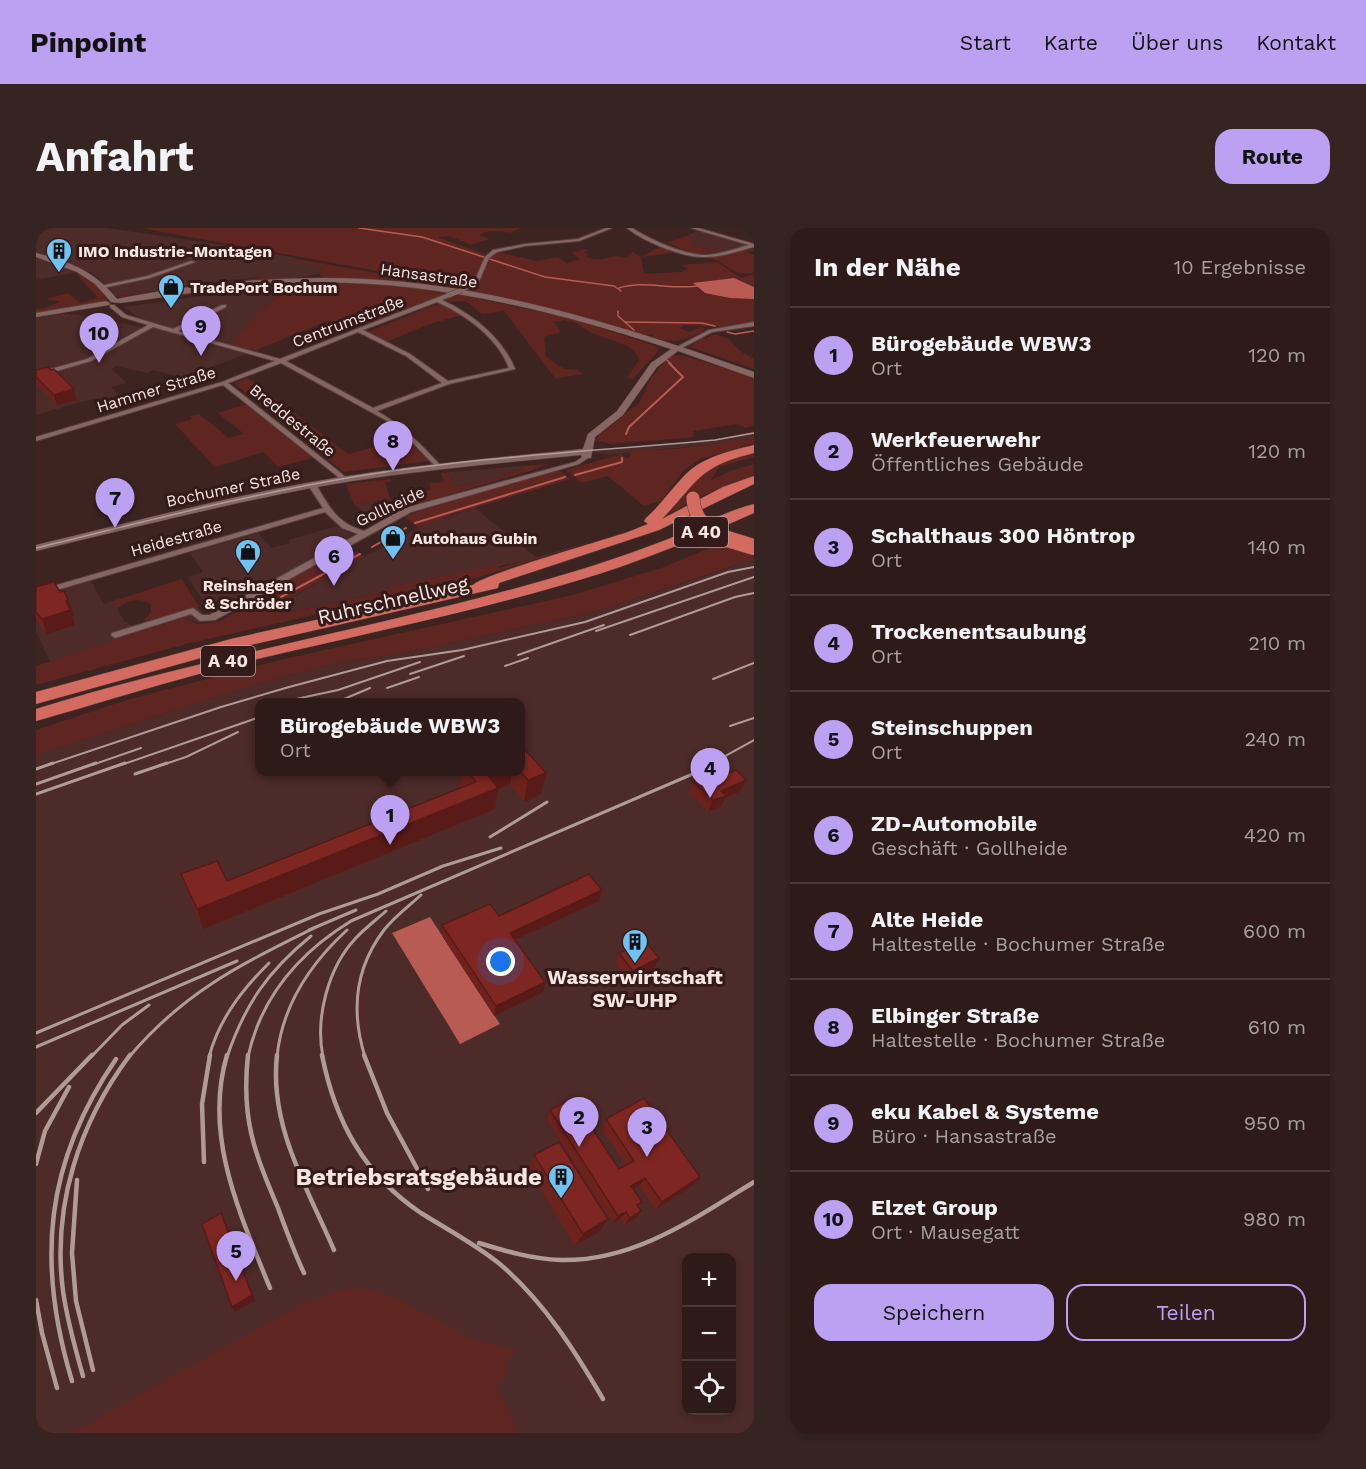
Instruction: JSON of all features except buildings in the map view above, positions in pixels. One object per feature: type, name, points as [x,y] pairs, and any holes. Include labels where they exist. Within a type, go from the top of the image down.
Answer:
[{"type":"highway","points":[[635,533],[670,504],[695,472],[725,457],[754,449]]},
{"type":"highway","points":[[754,461],[728,468],[714,476],[695,494],[692,501],[696,514],[716,534],[754,548]]},
{"type":"highway","points":[[463,591],[657,526],[737,485],[754,480]]},
{"type":"highway","name":"Ruhrschnellweg","points":[[36,698],[231,644],[558,570],[632,547],[754,496]]},
{"type":"highway","name":"Ruhrschnellweg","points":[[36,715],[131,686],[240,657],[422,616],[576,577],[622,562],[754,508]]},
{"type":"highway","points":[[422,616],[478,610],[548,595],[675,554],[752,522]]},
{"type":"main road","points":[[36,255],[74,266],[93,276],[105,288],[114,303]]},
{"type":"main road","name":"Hansastraße","points":[[36,315],[173,293],[286,280],[376,282],[455,293],[538,309],[613,328],[753,374]]},
{"type":"main road","points":[[588,453],[591,436],[620,413],[654,365],[676,348]]},
{"type":"main road","points":[[439,467],[554,463],[588,453]]},
{"type":"main road","points":[[439,467],[588,453]]},
{"type":"main road","name":"Bochumer Straße","points":[[36,548],[206,507],[312,485],[439,467]]},
{"type":"street","name":"Centrumstraße","points":[[284,361],[476,283],[487,258],[495,251],[574,241],[610,228]]},
{"type":"street","points":[[629,228],[638,234],[696,255],[714,255],[754,245]]},
{"type":"street","points":[[693,228],[754,245]]},
{"type":"street","points":[[105,288],[193,262]]},
{"type":"street","points":[[373,410],[447,383],[511,370],[513,367],[483,331],[456,310],[438,300]]},
{"type":"street","points":[[114,303],[124,316],[151,326],[284,361],[373,410],[410,437],[439,467]]},
{"type":"street","points":[[173,332],[224,306]]},
{"type":"street","points":[[676,348],[711,331],[754,324]]},
{"type":"street","points":[[36,375],[88,360],[151,326]]},
{"type":"street","points":[[360,331],[408,355],[447,383]]},
{"type":"street","name":"Hammer Straße","points":[[36,439],[224,382],[284,361]]},
{"type":"street","name":"Breddestraße","points":[[224,382],[340,474],[343,480]]},
{"type":"street","name":"Gollheide","points":[[115,635],[193,611],[206,620],[217,616],[408,510],[554,463]]},
{"type":"street","points":[[312,485],[325,510],[345,527],[364,534]]},
{"type":"street","name":"Heidestraße","points":[[36,594],[325,510]]},
{"type":"shaded area","points":[[36,228],[107,228],[229,246],[296,258],[290,260],[326,267],[319,274],[301,277],[228,280],[116,297],[110,288],[91,272],[77,272],[36,280]]},
{"type":"shaded area","points":[[141,228],[520,228],[510,233],[494,231],[482,233],[479,235],[490,239],[471,245],[449,236],[437,237],[484,254],[483,259],[479,259],[483,260],[475,281],[466,287]]},
{"type":"shaded area","points":[[700,230],[752,245],[728,251],[693,247],[689,243],[694,239],[686,236]]},
{"type":"shaded area","points":[[686,236],[695,239],[690,243],[693,247],[728,251],[696,254],[667,243]]},
{"type":"shaded area","points":[[665,244],[689,255],[680,252],[641,257]]},
{"type":"shaded area","points":[[585,249],[588,251],[584,252],[588,255],[586,257],[593,259],[616,256],[627,258],[632,252],[641,257],[644,274],[681,272],[687,269],[681,265],[717,262],[741,278],[754,274],[754,287],[733,278],[693,284],[703,292],[754,299],[754,323],[716,327],[684,325],[680,328],[689,332],[701,327],[705,329],[686,339],[673,341],[575,316],[460,292],[479,283],[491,257],[498,252],[536,261],[558,257],[567,263],[580,259],[572,253]]},
{"type":"shaded area","points":[[754,249],[754,251],[746,252],[754,255],[754,273],[747,274],[735,271],[710,258],[691,257]]},
{"type":"shaded area","points":[[296,259],[463,288],[455,292],[324,279],[319,274],[325,267],[288,260]]},
{"type":"shaded area","points":[[77,272],[98,286],[107,300],[36,313],[36,309],[60,302],[46,299],[68,293],[80,303],[98,298]]},
{"type":"shaded area","points":[[265,277],[301,277],[121,299],[116,297]]},
{"type":"shaded area","points":[[734,278],[754,287],[754,299],[730,298],[705,293],[693,283]]},
{"type":"shaded area","points":[[326,280],[393,285],[451,293],[358,329],[327,321],[256,350],[230,346],[242,331],[244,332],[255,315],[279,296],[288,283],[129,302],[245,285]]},
{"type":"shaded area","points":[[288,284],[279,296],[255,315],[231,346],[251,352],[183,378],[154,370],[147,373],[116,366],[111,369],[127,383],[111,387],[119,396],[85,401],[36,415],[36,317],[59,313],[141,327],[150,326],[124,307]]},
{"type":"shaded area","points":[[456,294],[570,318],[656,346],[659,350],[633,379],[627,378],[639,360],[635,351],[628,346],[589,332],[578,324],[564,320],[554,322],[561,332],[544,337],[546,356],[560,367],[577,369],[583,374],[555,378],[504,311],[482,314],[466,301],[450,302],[445,299]]},
{"type":"shaded area","points":[[437,304],[451,308],[461,315],[427,325],[386,342],[368,332]]},
{"type":"shaded area","points":[[715,334],[729,339],[740,351],[754,359],[754,369],[690,347]]},
{"type":"shaded area","points":[[682,355],[754,377],[754,425],[746,428],[738,424],[693,431],[694,437],[686,438],[610,444],[595,440],[601,432],[640,402],[650,379],[670,356]]},
{"type":"shaded area","points":[[248,378],[348,454],[407,439],[429,461],[344,472],[234,383]]},
{"type":"shaded area","points":[[247,404],[313,458],[278,467],[264,452],[215,467],[175,424],[192,419],[190,416],[199,414],[229,438],[244,434],[218,413]]},
{"type":"shaded area","points":[[754,431],[754,438],[728,443],[604,455],[609,453],[596,454],[595,451],[714,440]]},
{"type":"shaded area","points":[[754,438],[754,443],[701,459],[684,470],[661,501],[644,506],[608,476],[582,483],[566,470],[621,454],[626,458],[630,457],[633,451],[676,449]]},
{"type":"shaded area","points":[[754,452],[754,457],[719,467],[710,481],[730,471],[754,464],[754,476],[699,497],[669,514],[686,486],[721,462]]},
{"type":"shaded area","points":[[549,464],[420,503],[417,501],[403,505],[399,500],[418,498],[416,492],[431,490],[429,483],[444,482],[441,473],[448,472],[456,487],[503,477],[503,475],[522,470],[524,466]]},
{"type":"shaded area","points":[[524,466],[522,470],[503,475],[503,477],[456,487],[448,472]]},
{"type":"shaded area","points":[[557,469],[571,479],[454,514],[419,528],[403,516]]},
{"type":"shaded area","points":[[390,479],[391,482],[385,482],[390,499],[354,504],[346,484]]},
{"type":"shaded area","points":[[390,499],[402,509],[374,521],[354,504]]},
{"type":"shaded area","points":[[475,508],[537,558],[279,615],[277,606],[364,557],[424,525]]},
{"type":"shaded area","points":[[337,526],[352,535],[212,615],[188,577],[203,572],[189,553],[258,533],[271,548],[290,543],[288,540]]},
{"type":"shaded area","points":[[614,535],[476,578],[190,643],[36,685],[36,666],[184,618],[198,624],[218,622],[263,597],[280,605],[283,614],[388,591],[387,588],[495,565],[499,568]]},
{"type":"shaded area","points":[[722,543],[754,552],[754,560],[733,563],[736,565],[594,612],[409,652],[337,663],[257,684],[36,755],[36,730],[130,699],[280,660],[573,595],[664,567]]},
{"type":"shaded area","points":[[357,551],[364,557],[288,599],[280,600],[272,595],[281,591],[273,589],[318,564],[326,568]]},
{"type":"shaded area","points":[[739,560],[754,560],[754,1433],[36,1433],[36,755],[257,684],[337,663],[409,652],[594,612],[735,566],[732,563]]},
{"type":"shaded area","points":[[182,579],[199,607],[145,624],[145,619],[151,612],[151,605],[147,602],[134,600],[117,609],[113,601]]},
{"type":"shaded area","points":[[91,581],[104,604],[113,601],[124,621],[134,627],[197,607],[207,617],[198,623],[184,618],[50,662],[36,631],[36,597]]},
{"type":"shaded area","points":[[430,917],[500,1024],[460,1044],[392,933]]},
{"type":"shaded area","points":[[361,1288],[392,1296],[471,1339],[513,1349],[516,1353],[506,1363],[506,1376],[495,1383],[520,1433],[73,1433],[309,1300],[311,1303],[336,1291]]},
{"type":"waterway","points":[[359,228],[422,237],[545,277],[614,286],[621,291]]},
{"type":"waterway","points":[[619,288],[638,285],[697,286]]},
{"type":"waterway","points":[[618,311],[618,316],[634,330]]},
{"type":"waterway","points":[[625,322],[702,323],[715,326]]},
{"type":"waterway","points":[[727,332],[735,334],[754,331]]},
{"type":"waterway","points":[[667,360],[671,364]]},
{"type":"waterway","points":[[626,434],[629,427],[683,377],[669,363]]},
{"type":"waterway","points":[[575,475],[622,462],[622,458]]},
{"type":"waterway","points":[[415,523],[565,477]]},
{"type":"waterway","points":[[372,547],[406,528]]},
{"type":"waterway","points":[[281,597],[360,554]]},
{"type":"tram line","points":[[36,548],[237,500],[359,476],[492,459],[715,440],[754,433]]},
{"type":"railway","points":[[48,765],[221,707],[289,687],[387,661],[462,650],[585,622],[728,572],[754,567]]},
{"type":"railway","points":[[596,631],[754,577]]},
{"type":"railway","points":[[630,635],[735,597],[754,593]]},
{"type":"railway","points":[[518,655],[604,625]]},
{"type":"railway","points":[[410,674],[464,656]]},
{"type":"railway","points":[[505,666],[528,658]]},
{"type":"railway","points":[[301,698],[338,690],[420,662]]},
{"type":"railway","points":[[713,679],[754,663]]},
{"type":"railway","points":[[387,688],[419,677]]},
{"type":"railway","points":[[346,698],[370,688]]},
{"type":"railway","points":[[730,726],[754,718]]},
{"type":"railway","points":[[121,765],[255,719]]},
{"type":"railway","points":[[162,765],[186,757],[238,732]]},
{"type":"railway","points":[[709,765],[754,740]]},
{"type":"railway","points":[[92,765],[141,748]]},
{"type":"railway","points":[[36,769],[53,763]]},
{"type":"railway","points":[[36,784],[96,763]]},
{"type":"railway","points":[[36,794],[125,763]]},
{"type":"railway","points":[[135,774],[167,763]]},
{"type":"railway","points":[[248,1057],[262,1015],[285,978],[315,947],[351,921],[695,773],[712,763]]},
{"type":"railway","points":[[490,837],[547,802]]},
{"type":"railway","points":[[36,1033],[319,914],[378,894],[443,866],[501,848]]},
{"type":"railway","points":[[365,1057],[357,1007],[358,991],[367,960],[388,925],[421,895]]},
{"type":"railway","points":[[316,927],[356,910]]},
{"type":"railway","points":[[323,1057],[322,1010],[337,964],[355,939],[386,911]]},
{"type":"railway","points":[[129,1057],[171,1014],[193,997],[238,967],[316,927]]},
{"type":"railway","points":[[309,930],[316,927]]},
{"type":"railway","points":[[277,1057],[285,1020],[300,987],[321,957],[347,930]]},
{"type":"railway","points":[[227,1057],[242,1021],[260,990],[282,962],[311,936]]},
{"type":"railway","points":[[36,1047],[237,961]]},
{"type":"railway","points":[[209,1057],[225,1018],[269,963]]},
{"type":"railway","points":[[91,1057],[122,1025],[149,1005]]},
{"type":"railway","points":[[36,1113],[92,1055]]},
{"type":"railway","points":[[83,1376],[63,1291],[61,1259],[66,1197],[83,1137],[112,1081],[130,1055]]},
{"type":"railway","points":[[204,1162],[202,1104],[210,1055]]},
{"type":"railway","points":[[227,1055],[221,1085],[219,1115],[222,1145],[237,1203],[270,1288]]},
{"type":"railway","points":[[248,1055],[246,1098],[251,1134],[262,1169],[304,1273]]},
{"type":"railway","points":[[277,1055],[276,1081],[284,1131],[292,1156],[334,1250]]},
{"type":"railway","points":[[322,1055],[335,1102],[344,1124],[368,1164],[401,1198],[482,1251],[517,1279],[558,1328],[603,1399]]},
{"type":"railway","points":[[364,1055],[387,1113],[428,1189]]},
{"type":"railway","points":[[72,1381],[54,1295],[51,1254],[54,1214],[61,1175],[74,1136],[92,1098],[116,1059]]},
{"type":"railway","points":[[36,1164],[45,1131],[69,1087]]},
{"type":"railway","points":[[77,1180],[72,1253],[76,1301],[93,1370]]},
{"type":"railway","points":[[479,1243],[519,1254],[560,1260],[587,1259],[613,1254],[662,1236],[754,1182]]},
{"type":"railway","points":[[36,1300],[42,1333],[57,1388]]},
{"type":"place","name":"IMO Industrie-Montagen","points":[[59,274]]},
{"type":"place","name":"TradePort Bochum","points":[[171,310]]},
{"type":"place","name":"eku Kabel & Systeme","points":[[201,356]]},
{"type":"place","name":"Elzet Group","points":[[99,363]]},
{"type":"place","name":"Elbinger Straße","points":[[393,471]]},
{"type":"place","name":"Alte Heide","points":[[115,528]]},
{"type":"place","name":"Autohaus Gubin","points":[[393,561]]},
{"type":"place","name":"Reinshagen & Schröder","points":[[248,575]]},
{"type":"place","name":"ZD-Automobile","points":[[334,586]]},
{"type":"place","name":"Trockenentsaubung","points":[[710,798]]},
{"type":"place","name":"Bürogebäude WBW3","points":[[390,845]]},
{"type":"place","name":"Wasserwirtschaft SW-UHP","points":[[635,965]]},
{"type":"place","name":"Werkfeuerwehr","points":[[579,1147]]},
{"type":"place","name":"Schalthaus 300 Höntrop","points":[[647,1157]]},
{"type":"place","name":"Betriebsratsgebäude","points":[[561,1200]]},
{"type":"place","name":"Steinschuppen","points":[[236,1281]]}]
